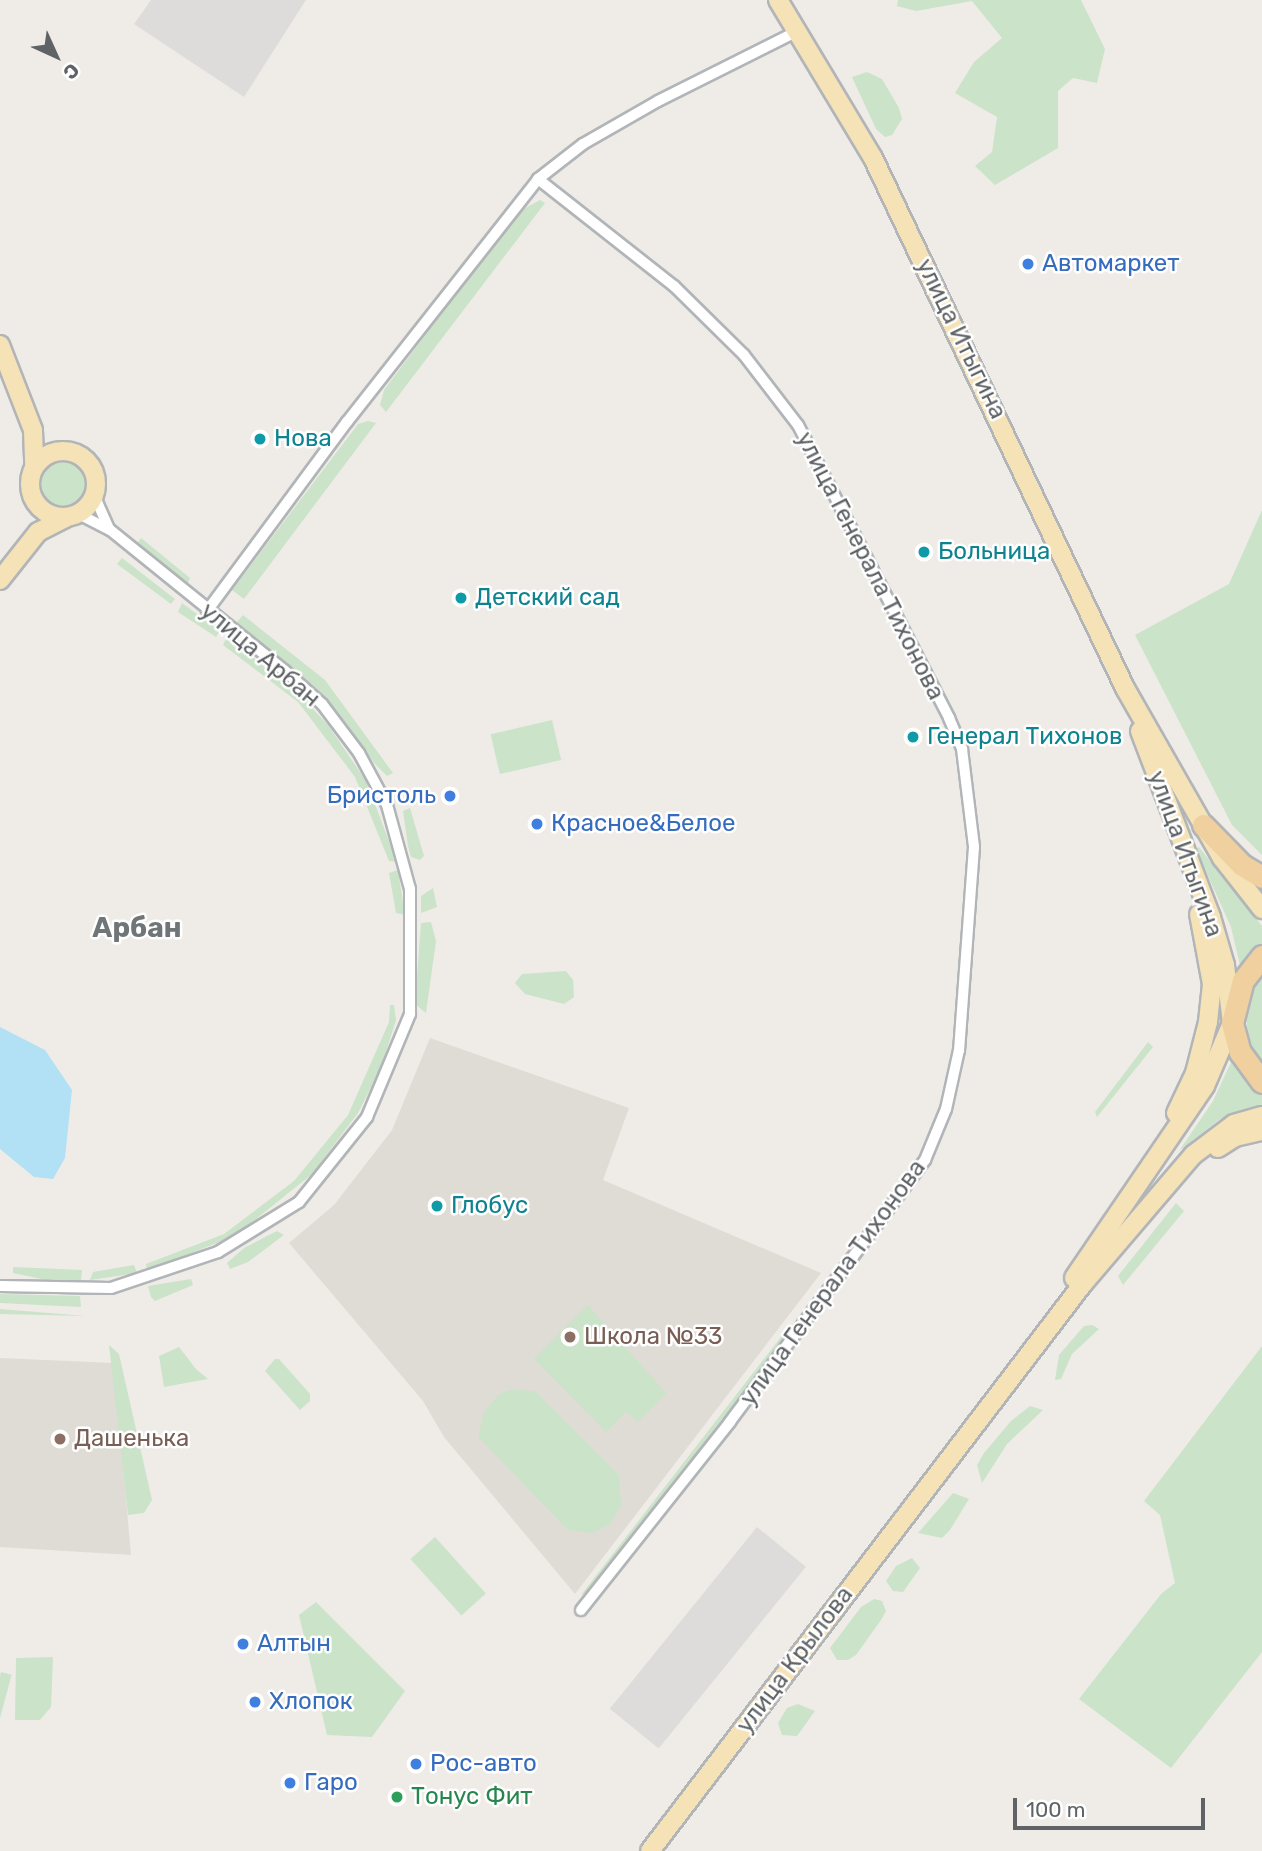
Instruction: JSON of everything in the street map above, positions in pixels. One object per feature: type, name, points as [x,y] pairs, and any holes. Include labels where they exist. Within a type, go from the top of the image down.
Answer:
[{"type":"highway","points":[[1203,825],[1242,864],[1262,877]]},
{"type":"highway","points":[[1262,956],[1243,980],[1233,1023],[1240,1052],[1262,1082]]},
{"type":"main road","name":"улица Итыгина","points":[[778,0],[873,158],[1125,688],[1203,825],[1262,909]]},
{"type":"main road","points":[[0,345],[33,430],[34,466],[29,486],[36,505],[32,537]]},
{"type":"main road","points":[[0,580],[32,537],[74,515],[94,495],[91,466],[81,456],[61,451],[33,430]]},
{"type":"main road","points":[[34,466],[61,451]]},
{"type":"main road","points":[[36,505],[54,516],[74,515]]},
{"type":"main road","name":"улица Итыгина","points":[[1125,688],[1225,965],[1233,1023]]},
{"type":"main road","points":[[1142,1180],[1195,1073],[1209,1022],[1212,984],[1182,842]]},
{"type":"main road","points":[[940,1470],[1205,1086],[1233,1023]]},
{"type":"main road","points":[[940,1470],[1082,1285],[1151,1204],[1213,1138],[1234,1124],[1262,1116]]},
{"type":"main road","points":[[1151,1204],[1234,1137],[1262,1130]]},
{"type":"main road","name":"улица Крылова","points":[[650,1851],[940,1470]]},
{"type":"street","points":[[207,611],[347,422],[538,179],[583,144],[658,101],[796,32]]},
{"type":"street","name":"улица Генерала Тихонова","points":[[538,179],[674,286],[744,355],[798,425],[949,718],[962,749],[974,847],[959,1050],[946,1109],[925,1160],[738,1412],[580,1610]]},
{"type":"street","points":[[94,495],[110,530]]},
{"type":"street","points":[[74,515],[110,530]]},
{"type":"street","name":"улица Арбан","points":[[0,1286],[111,1288],[218,1252],[299,1202],[367,1117],[410,1014],[410,889],[387,804],[359,753],[322,704],[110,530]]},
{"type":"shaded area","points":[[151,0],[306,0],[244,97],[134,24]]},
{"type":"shaded area","name":"Школа №33","points":[[430,1038],[629,1108],[603,1180],[821,1273],[575,1594],[444,1437],[423,1401],[289,1243],[334,1205],[392,1130]]},
{"type":"shaded area","name":"Дашенька","points":[[0,1358],[114,1363],[131,1555],[0,1547]]},
{"type":"shaded area","points":[[757,1527],[806,1567],[659,1748],[610,1709]]},
{"type":"green space","points":[[898,0],[1081,0],[1105,49],[1097,83],[1073,78],[1058,91],[1058,148],[995,185],[975,166],[992,152],[997,117],[955,93],[974,62],[1002,38],[972,1],[916,11],[897,6]]},
{"type":"green space","points":[[867,72],[882,79],[899,108],[902,119],[892,135],[885,137],[876,129],[852,77]]},
{"type":"green space","points":[[540,200],[545,203],[386,412],[380,405],[384,390],[518,212]]},
{"type":"green space","points":[[368,421],[376,423],[244,599],[232,590],[358,424]]},
{"type":"green space","points":[[57,456],[69,456],[79,460],[87,468],[91,484],[87,500],[79,508],[69,512],[57,512],[47,508],[39,500],[35,490],[35,478],[39,468],[47,460]]},
{"type":"green space","points":[[1262,510],[1262,855],[1232,825],[1135,635],[1229,584]]},
{"type":"green space","points":[[141,538],[190,578],[186,585],[136,545]]},
{"type":"green space","points":[[122,558],[175,599],[171,604],[117,564]]},
{"type":"green space","points":[[182,603],[220,631],[216,637],[178,612]]},
{"type":"green space","points":[[243,615],[325,680],[393,773],[387,776],[374,763],[329,701],[236,623]]},
{"type":"green space","points":[[227,637],[296,691],[328,725],[366,781],[397,862],[389,861],[355,777],[298,702],[223,645]]},
{"type":"green space","points":[[552,720],[561,760],[500,774],[491,734]]},
{"type":"green space","points":[[410,808],[424,856],[420,860],[411,857],[408,846],[403,811]]},
{"type":"green space","points":[[1199,847],[1262,926],[1262,946],[1241,970],[1231,927],[1196,849]]},
{"type":"green space","points":[[398,870],[405,915],[396,913],[389,873]]},
{"type":"green space","points":[[433,888],[437,907],[421,913],[421,896]]},
{"type":"green space","points":[[431,922],[436,941],[426,1013],[415,1004],[421,923]]},
{"type":"green space","points":[[566,971],[573,980],[574,997],[564,1004],[525,994],[515,983],[522,974]]},
{"type":"green space","points":[[1262,973],[1262,1064],[1248,1038],[1246,1014],[1251,990]]},
{"type":"green space","points":[[390,1005],[394,1005],[396,1020],[381,1068],[358,1113],[312,1174],[235,1236],[147,1270],[146,1264],[224,1234],[294,1181],[348,1115],[389,1022]]},
{"type":"green space","points":[[1148,1042],[1153,1047],[1097,1117],[1095,1112]]},
{"type":"green space","points":[[1233,1058],[1262,1092],[1262,1105],[1220,1119],[1179,1151],[1213,1101]]},
{"type":"green space","points":[[1176,1203],[1184,1211],[1123,1285],[1118,1276]]},
{"type":"green space","points":[[277,1231],[284,1235],[248,1262],[230,1269],[227,1263],[244,1248]]},
{"type":"green space","points":[[134,1265],[137,1273],[90,1280],[93,1272]]},
{"type":"green space","points":[[13,1267],[82,1270],[81,1280],[46,1280],[13,1273]]},
{"type":"green space","points":[[191,1279],[193,1285],[155,1301],[151,1297],[148,1286]]},
{"type":"green space","points":[[0,1294],[80,1296],[81,1307],[0,1303]]},
{"type":"green space","points":[[588,1305],[666,1393],[638,1422],[626,1412],[606,1432],[534,1359]]},
{"type":"green space","points":[[0,1309],[86,1316],[0,1314]]},
{"type":"green space","points":[[791,1324],[792,1330],[593,1590],[581,1595]]},
{"type":"green space","points":[[1092,1325],[1099,1329],[1072,1354],[1061,1379],[1055,1380],[1059,1355],[1084,1326]]},
{"type":"green space","points":[[109,1345],[119,1354],[152,1500],[144,1513],[128,1515]]},
{"type":"green space","points":[[1262,1346],[1262,1652],[1171,1768],[1079,1699],[1161,1594],[1175,1583],[1160,1515],[1144,1501]]},
{"type":"green space","points":[[179,1347],[196,1369],[208,1379],[164,1387],[159,1356]]},
{"type":"green space","points":[[275,1359],[279,1359],[310,1394],[310,1401],[300,1410],[265,1371]]},
{"type":"green space","points":[[513,1389],[536,1392],[619,1475],[621,1506],[610,1524],[592,1533],[568,1530],[478,1437],[484,1412],[499,1394]]},
{"type":"green space","points":[[1030,1406],[1043,1410],[1007,1444],[982,1483],[977,1465],[984,1453],[1011,1421]]},
{"type":"green space","points":[[953,1493],[969,1499],[950,1530],[942,1538],[918,1533]]},
{"type":"green space","points":[[435,1537],[486,1593],[461,1616],[410,1559]]},
{"type":"green space","points":[[912,1558],[920,1568],[903,1592],[893,1591],[886,1581],[896,1566]]},
{"type":"green space","points":[[874,1599],[882,1601],[886,1611],[881,1620],[856,1655],[848,1660],[837,1660],[830,1648],[861,1607]]},
{"type":"green space","points":[[316,1602],[405,1691],[372,1737],[327,1735],[299,1615]]},
{"type":"green space","points":[[53,1657],[51,1707],[40,1720],[15,1720],[16,1658]]},
{"type":"green space","points":[[1,1672],[12,1675],[0,1718],[0,1676]]},
{"type":"green space","points":[[798,1704],[815,1711],[797,1736],[782,1735],[778,1723],[787,1708]]},
{"type":"water","points":[[0,1027],[45,1050],[72,1090],[65,1158],[53,1179],[34,1177],[0,1149]]},
{"type":"place","name":"Автомаркет","points":[[1028,264]]},
{"type":"place","name":"Нова","points":[[260,439]]},
{"type":"place","name":"Больница","points":[[924,552]]},
{"type":"place","name":"Детский сад","points":[[461,598]]},
{"type":"place","name":"Генерал Тихонов","points":[[913,737]]},
{"type":"place","name":"Бристоль","points":[[450,796]]},
{"type":"place","name":"Красное&Белое","points":[[537,824]]},
{"type":"place","name":"Глобус","points":[[437,1206]]},
{"type":"place","name":"Школа №33","points":[[570,1337]]},
{"type":"place","name":"Дашенька","points":[[60,1439]]},
{"type":"place","name":"Алтын","points":[[243,1644]]},
{"type":"place","name":"Хлопок","points":[[255,1702]]},
{"type":"place","name":"Рос-авто","points":[[416,1764]]},
{"type":"place","name":"Гаро","points":[[290,1783]]},
{"type":"place","name":"Тонус Фит","points":[[397,1797]]},
{"type":"district","name":"Арбан","points":[[137,928]]}]
